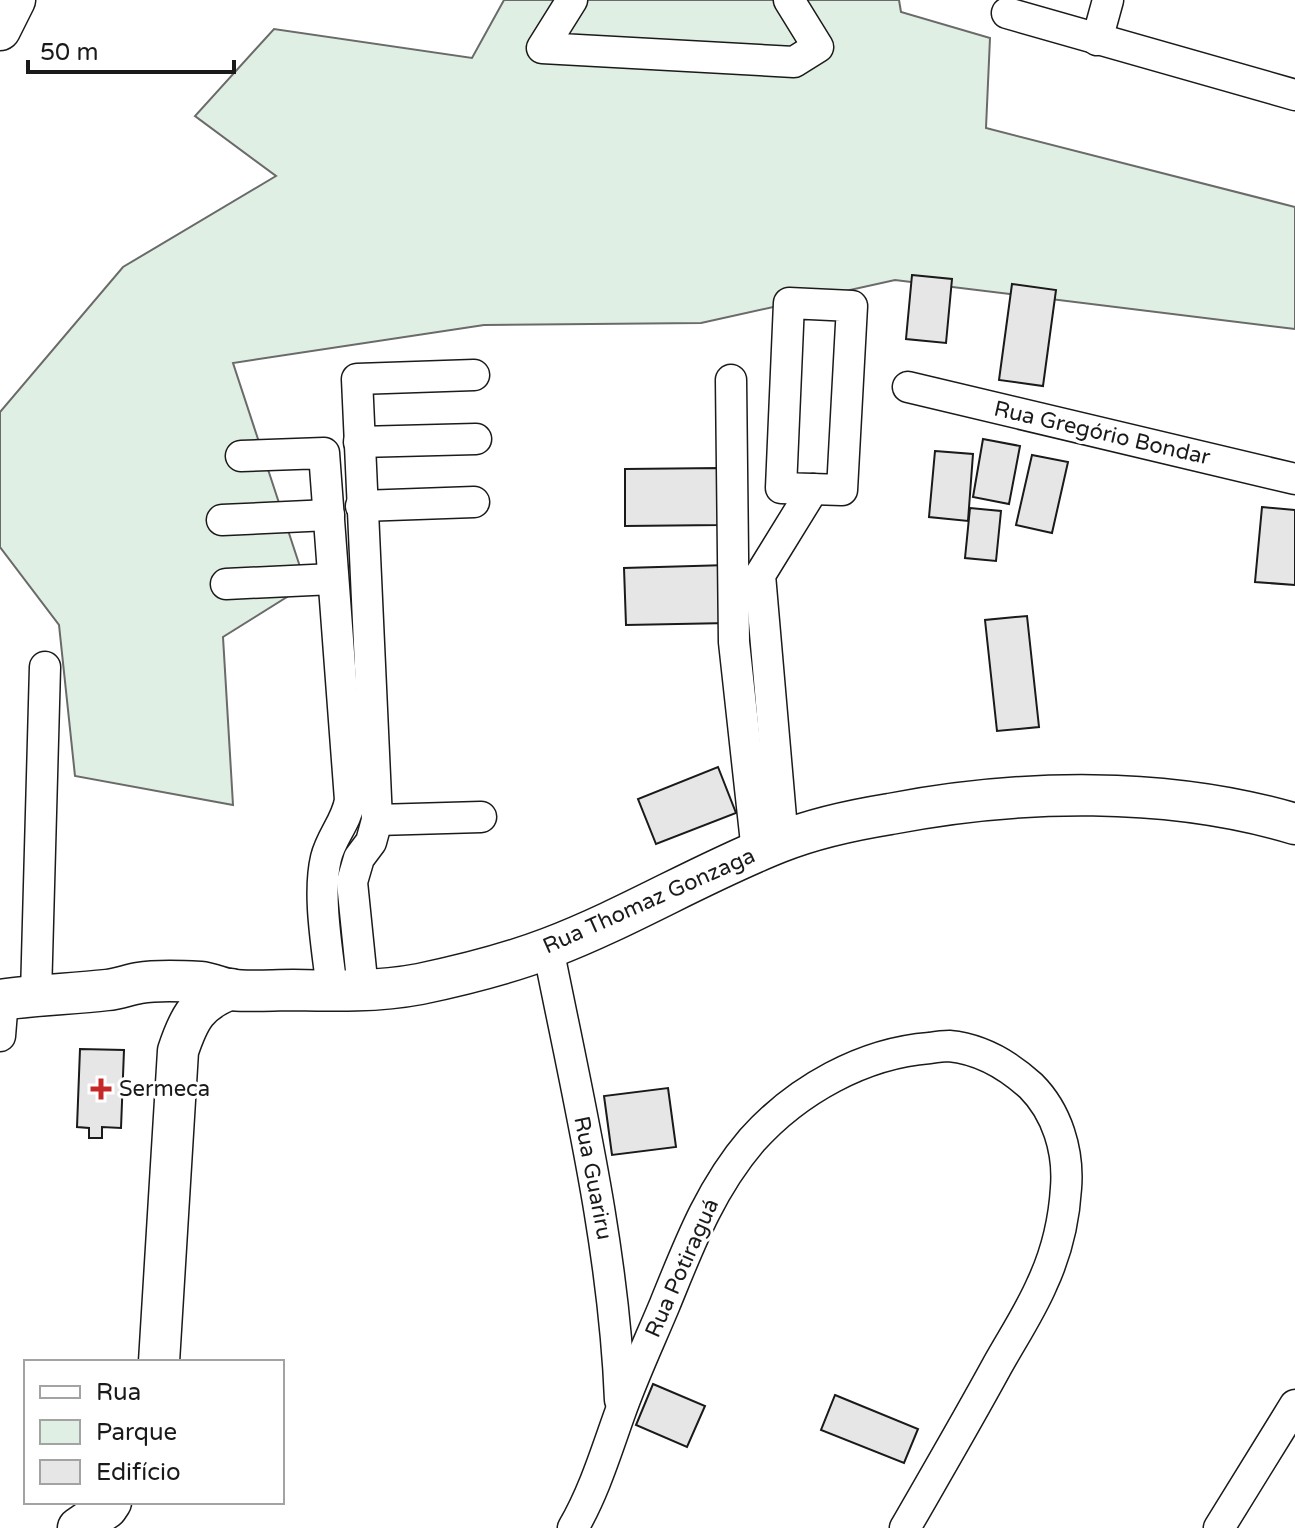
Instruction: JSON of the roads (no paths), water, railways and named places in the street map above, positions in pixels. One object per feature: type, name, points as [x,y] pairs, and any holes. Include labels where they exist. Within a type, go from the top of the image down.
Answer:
[{"type":"main road","points":[[0,30],[15,0]]},
{"type":"main road","name":"Rua Thomaz Gonzaga","points":[[10,1008],[143,982],[201,982],[231,989],[348,990],[417,984],[486,968],[548,948],[770,846],[851,821],[932,806],[1011,796],[1098,795],[1182,802],[1259,813],[1295,823]]},
{"type":"main road","points":[[159,1360],[178,1051],[186,1029],[201,1006],[213,996],[231,989]]},
{"type":"main road","points":[[111,990],[141,998],[156,1010],[169,1027],[178,1051]]},
{"type":"main road","points":[[78,1528],[110,1504]]},
{"type":"street","points":[[572,0],[542,48],[794,62],[818,47],[789,0]]},
{"type":"street","points":[[1097,40],[1108,0]]},
{"type":"street","points":[[1007,13],[1295,95]]},
{"type":"street","points":[[789,303],[852,306],[842,490],[813,489],[781,488],[789,303]]},
{"type":"street","points":[[348,990],[352,882],[359,858],[371,842],[377,820],[357,379],[474,375]]},
{"type":"street","points":[[731,380],[734,642],[770,846]]},
{"type":"street","name":"Rua Gregório Bondar","points":[[908,387],[1295,479]]},
{"type":"street","points":[[359,442],[476,439]]},
{"type":"street","points":[[241,456],[324,453],[350,800],[347,815],[327,855],[323,898],[348,990]]},
{"type":"street","points":[[770,846],[760,575],[813,489]]},
{"type":"street","points":[[361,506],[474,502]]},
{"type":"street","points":[[222,520],[329,515]]},
{"type":"street","points":[[226,584],[333,579]]},
{"type":"street","points":[[10,1008],[45,667]]},
{"type":"street","points":[[377,820],[481,817]]},
{"type":"street","name":"Rua Guariru","points":[[548,948],[604,1235],[618,1354],[621,1410]]},
{"type":"street","name":"Rua Potiraguá","points":[[573,1528],[606,1455],[621,1410],[702,1215],[725,1176],[753,1140],[786,1107],[820,1084],[867,1061],[913,1049],[948,1046],[985,1055],[1014,1070],[1043,1098],[1057,1123],[1065,1151],[1067,1186],[1059,1238],[1042,1284],[905,1528]]},
{"type":"street","points":[[1219,1528],[1295,1405]]},
{"type":"place","name":"Sermeca","points":[[101,1089]]}]
